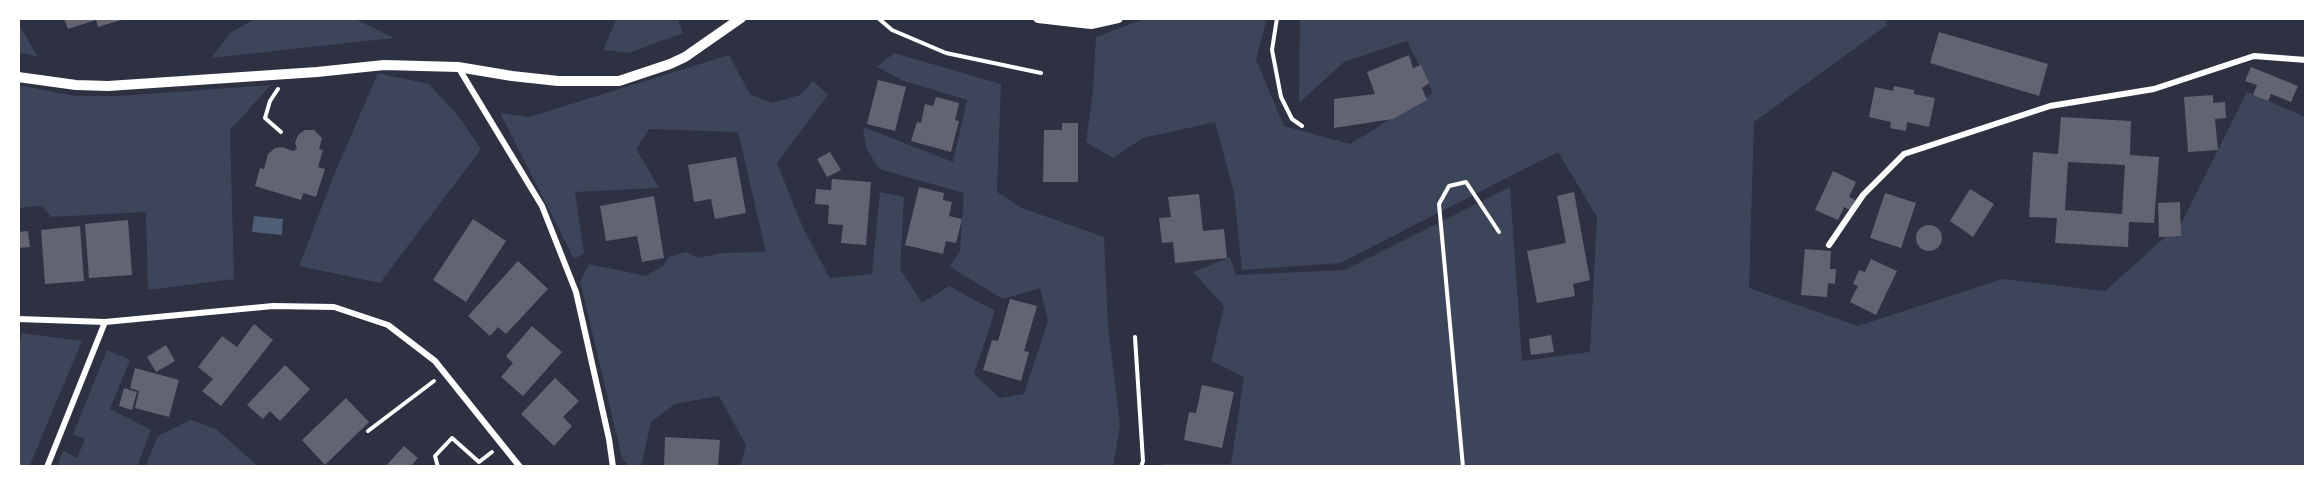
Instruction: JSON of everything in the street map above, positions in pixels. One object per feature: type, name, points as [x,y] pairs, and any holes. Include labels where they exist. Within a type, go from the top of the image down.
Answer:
[{"type":"street","points":[[18,77],[76,85],[108,86],[384,65],[458,67],[558,81],[619,81],[685,57],[741,18]]},
{"type":"street","points":[[1038,18],[1091,24],[1118,18]]},
{"type":"street","points":[[1829,245],[1863,195],[1904,154],[2050,106],[2154,89],[2254,56],[2306,60]]},
{"type":"street","points":[[458,67],[542,206],[576,292],[609,439],[613,467]]},
{"type":"street","points":[[18,319],[105,322],[273,306],[334,307],[388,325],[435,360],[520,467]]},
{"type":"street","points":[[46,467],[105,322]]},
{"type":"path","points":[[878,18],[892,30],[946,53],[1041,73]]},
{"type":"path","points":[[1277,18],[1272,50],[1281,97],[1292,119],[1302,126]]},
{"type":"path","points":[[281,132],[265,118],[270,101],[288,74]]},
{"type":"path","points":[[1463,467],[1439,204],[1449,186],[1466,182],[1499,232]]},
{"type":"path","points":[[1135,337],[1143,461],[1141,467]]},
{"type":"path","points":[[368,431],[444,373]]},
{"type":"path","points":[[438,467],[435,456],[452,438],[479,462],[502,444]]},
{"type":"shaded area","points":[[256,18],[353,18],[394,38],[211,58],[230,33]]},
{"type":"shaded area","points":[[617,18],[677,18],[683,33],[629,53],[603,50]]},
{"type":"shaded area","points":[[1147,18],[1267,18],[1256,60],[1284,126],[1350,144],[1433,93],[1407,41],[1344,62],[1299,103],[1300,18],[1885,18],[1887,25],[1754,122],[1749,288],[1858,326],[2002,279],[2105,291],[2182,222],[2247,92],[2306,117],[2306,467],[1163,467],[1164,464],[1231,464],[1244,377],[1211,361],[1224,306],[1193,272],[1230,257],[1236,275],[1345,270],[1510,187],[1522,361],[1590,352],[1597,217],[1558,152],[1340,263],[1242,270],[1234,193],[1215,122],[1143,138],[1113,158],[1086,142],[1093,90],[1096,37]]},
{"type":"shaded area","points":[[18,23],[38,57],[18,52]]},
{"type":"shaded area","points":[[894,53],[1001,84],[997,192],[1022,208],[1104,237],[1108,327],[1120,425],[1113,467],[740,467],[746,445],[719,396],[675,404],[651,422],[641,467],[630,467],[622,458],[580,281],[589,264],[646,276],[664,265],[668,257],[686,252],[698,258],[722,253],[766,252],[738,132],[649,129],[636,149],[659,188],[575,192],[584,253],[574,259],[500,113],[529,117],[729,55],[750,94],[772,103],[800,95],[813,81],[828,95],[777,163],[803,228],[830,278],[872,274],[880,192],[904,197],[900,269],[922,303],[949,286],[995,311],[974,374],[1000,398],[1024,394],[1048,321],[1040,288],[1003,299],[950,267],[960,250],[964,193],[879,169],[866,148],[863,127],[953,162],[967,100],[904,81],[877,67]]},
{"type":"shaded area","points":[[378,73],[429,84],[460,118],[481,149],[380,283],[299,266],[334,175]]},
{"type":"shaded area","points":[[18,85],[75,96],[119,96],[271,85],[230,130],[234,279],[148,290],[146,212],[51,217],[42,206],[18,208]]},
{"type":"shaded area","points":[[254,216],[283,219],[282,235],[252,232]]},
{"type":"shaded area","points":[[22,333],[82,341],[29,467],[18,467],[18,350]]},
{"type":"shaded area","points":[[107,350],[130,360],[110,409],[151,430],[137,467],[57,467],[63,451],[77,458],[85,439],[73,434]]},
{"type":"shaded area","points":[[191,420],[216,429],[259,467],[145,467],[158,436]]},
{"type":"building","points":[[64,18],[120,18],[121,20],[98,27],[96,20],[68,29]]},
{"type":"building","points":[[1939,32],[2048,64],[2039,96],[1930,63]]},
{"type":"building","points":[[1409,55],[1413,68],[1421,65],[1429,83],[1422,88],[1427,100],[1393,119],[1334,128],[1334,99],[1375,94],[1367,72]]},
{"type":"building","points":[[2251,67],[2298,86],[2291,102],[2271,94],[2268,101],[2253,95],[2257,85],[2245,81]]},
{"type":"building","points":[[878,80],[906,87],[895,131],[867,124]]},
{"type":"building","points":[[1894,86],[1914,90],[1914,94],[1935,98],[1929,127],[1907,122],[1906,131],[1890,128],[1891,122],[1869,117],[1875,87],[1893,91]]},
{"type":"building","points":[[2213,95],[2213,103],[2225,102],[2226,118],[2215,119],[2218,150],[2188,152],[2184,97]]},
{"type":"building","points":[[936,97],[959,103],[955,120],[959,121],[951,152],[911,141],[917,122],[921,123],[925,104],[933,106]]},
{"type":"building","points":[[2061,117],[2131,121],[2130,155],[2159,157],[2154,223],[2129,222],[2128,247],[2055,243],[2057,218],[2029,217],[2033,152],[2058,154]],"holes":[[[2068,162],[2125,165],[2122,214],[2065,210]]]},
{"type":"building","points":[[1062,123],[1078,123],[1078,182],[1043,182],[1044,130],[1062,130]]},
{"type":"building","points":[[305,130],[314,130],[322,138],[319,149],[323,150],[318,167],[325,169],[316,197],[303,193],[301,200],[255,186],[260,168],[264,169],[268,154],[275,148],[282,147],[293,151],[297,149],[295,143],[298,135]]},
{"type":"building","points":[[830,152],[841,170],[827,177],[817,159]]},
{"type":"building","points":[[736,157],[746,213],[715,219],[711,199],[694,202],[688,165]]},
{"type":"building","points":[[1833,171],[1856,182],[1849,197],[1855,200],[1850,210],[1844,207],[1838,220],[1815,210]]},
{"type":"building","points":[[832,179],[871,182],[866,245],[841,243],[843,225],[828,224],[829,205],[815,204],[816,189],[831,190]]},
{"type":"building","points":[[919,187],[944,193],[943,200],[952,202],[949,216],[962,219],[956,243],[946,241],[943,254],[905,245]]},
{"type":"building","points":[[1970,189],[1994,204],[1973,237],[1950,221]]},
{"type":"building","points":[[1574,192],[1590,280],[1573,284],[1575,296],[1537,303],[1527,251],[1566,243],[1557,196]]},
{"type":"building","points":[[1885,193],[1916,203],[1901,248],[1870,238]]},
{"type":"building","points":[[1199,194],[1203,231],[1224,229],[1227,258],[1175,263],[1173,242],[1162,243],[1159,218],[1171,217],[1168,197]]},
{"type":"building","points":[[654,196],[664,258],[642,262],[637,236],[606,241],[600,206]]},
{"type":"building","points":[[2180,202],[2181,236],[2159,237],[2158,203]]},
{"type":"building","points":[[473,219],[506,241],[466,302],[433,280]]},
{"type":"building","points":[[128,220],[132,275],[89,278],[85,224]]},
{"type":"building","points":[[1929,225],[1938,229],[1942,238],[1938,247],[1929,251],[1920,247],[1916,238],[1920,229]]},
{"type":"building","points":[[80,226],[84,281],[45,284],[41,230]]},
{"type":"building","points":[[28,231],[30,247],[18,248],[18,232]]},
{"type":"building","points":[[1805,249],[1831,251],[1830,269],[1836,269],[1835,284],[1828,283],[1827,297],[1801,295]]},
{"type":"building","points":[[1871,259],[1897,271],[1876,315],[1850,302],[1858,286],[1853,284],[1859,270],[1865,272]]},
{"type":"building","points":[[518,261],[548,289],[506,334],[498,327],[490,336],[468,316]]},
{"type":"building","points":[[1010,299],[1037,306],[1024,351],[1029,352],[1021,381],[983,370],[992,340],[998,341]]},
{"type":"building","points":[[254,324],[273,340],[221,406],[202,391],[213,379],[198,367],[222,336],[237,347]]},
{"type":"building","points":[[532,326],[562,352],[523,396],[501,377],[513,363],[506,356]]},
{"type":"building","points":[[1551,335],[1554,352],[1531,355],[1529,339]]},
{"type":"building","points":[[166,345],[175,361],[156,372],[147,357]]},
{"type":"building","points":[[285,365],[310,389],[280,421],[270,411],[263,419],[247,405]]},
{"type":"building","points":[[135,368],[179,380],[169,417],[135,408],[139,391],[130,388]]},
{"type":"building","points":[[555,378],[579,401],[563,417],[572,426],[554,446],[521,414]]},
{"type":"building","points":[[1202,385],[1234,392],[1222,448],[1184,440],[1189,412],[1196,413]]},
{"type":"building","points":[[124,388],[137,392],[132,410],[119,406]]},
{"type":"building","points":[[346,398],[369,422],[325,465],[302,440]]},
{"type":"building","points":[[665,437],[720,440],[718,467],[664,467]]},
{"type":"building","points":[[404,446],[418,458],[410,467],[385,467]]}]
